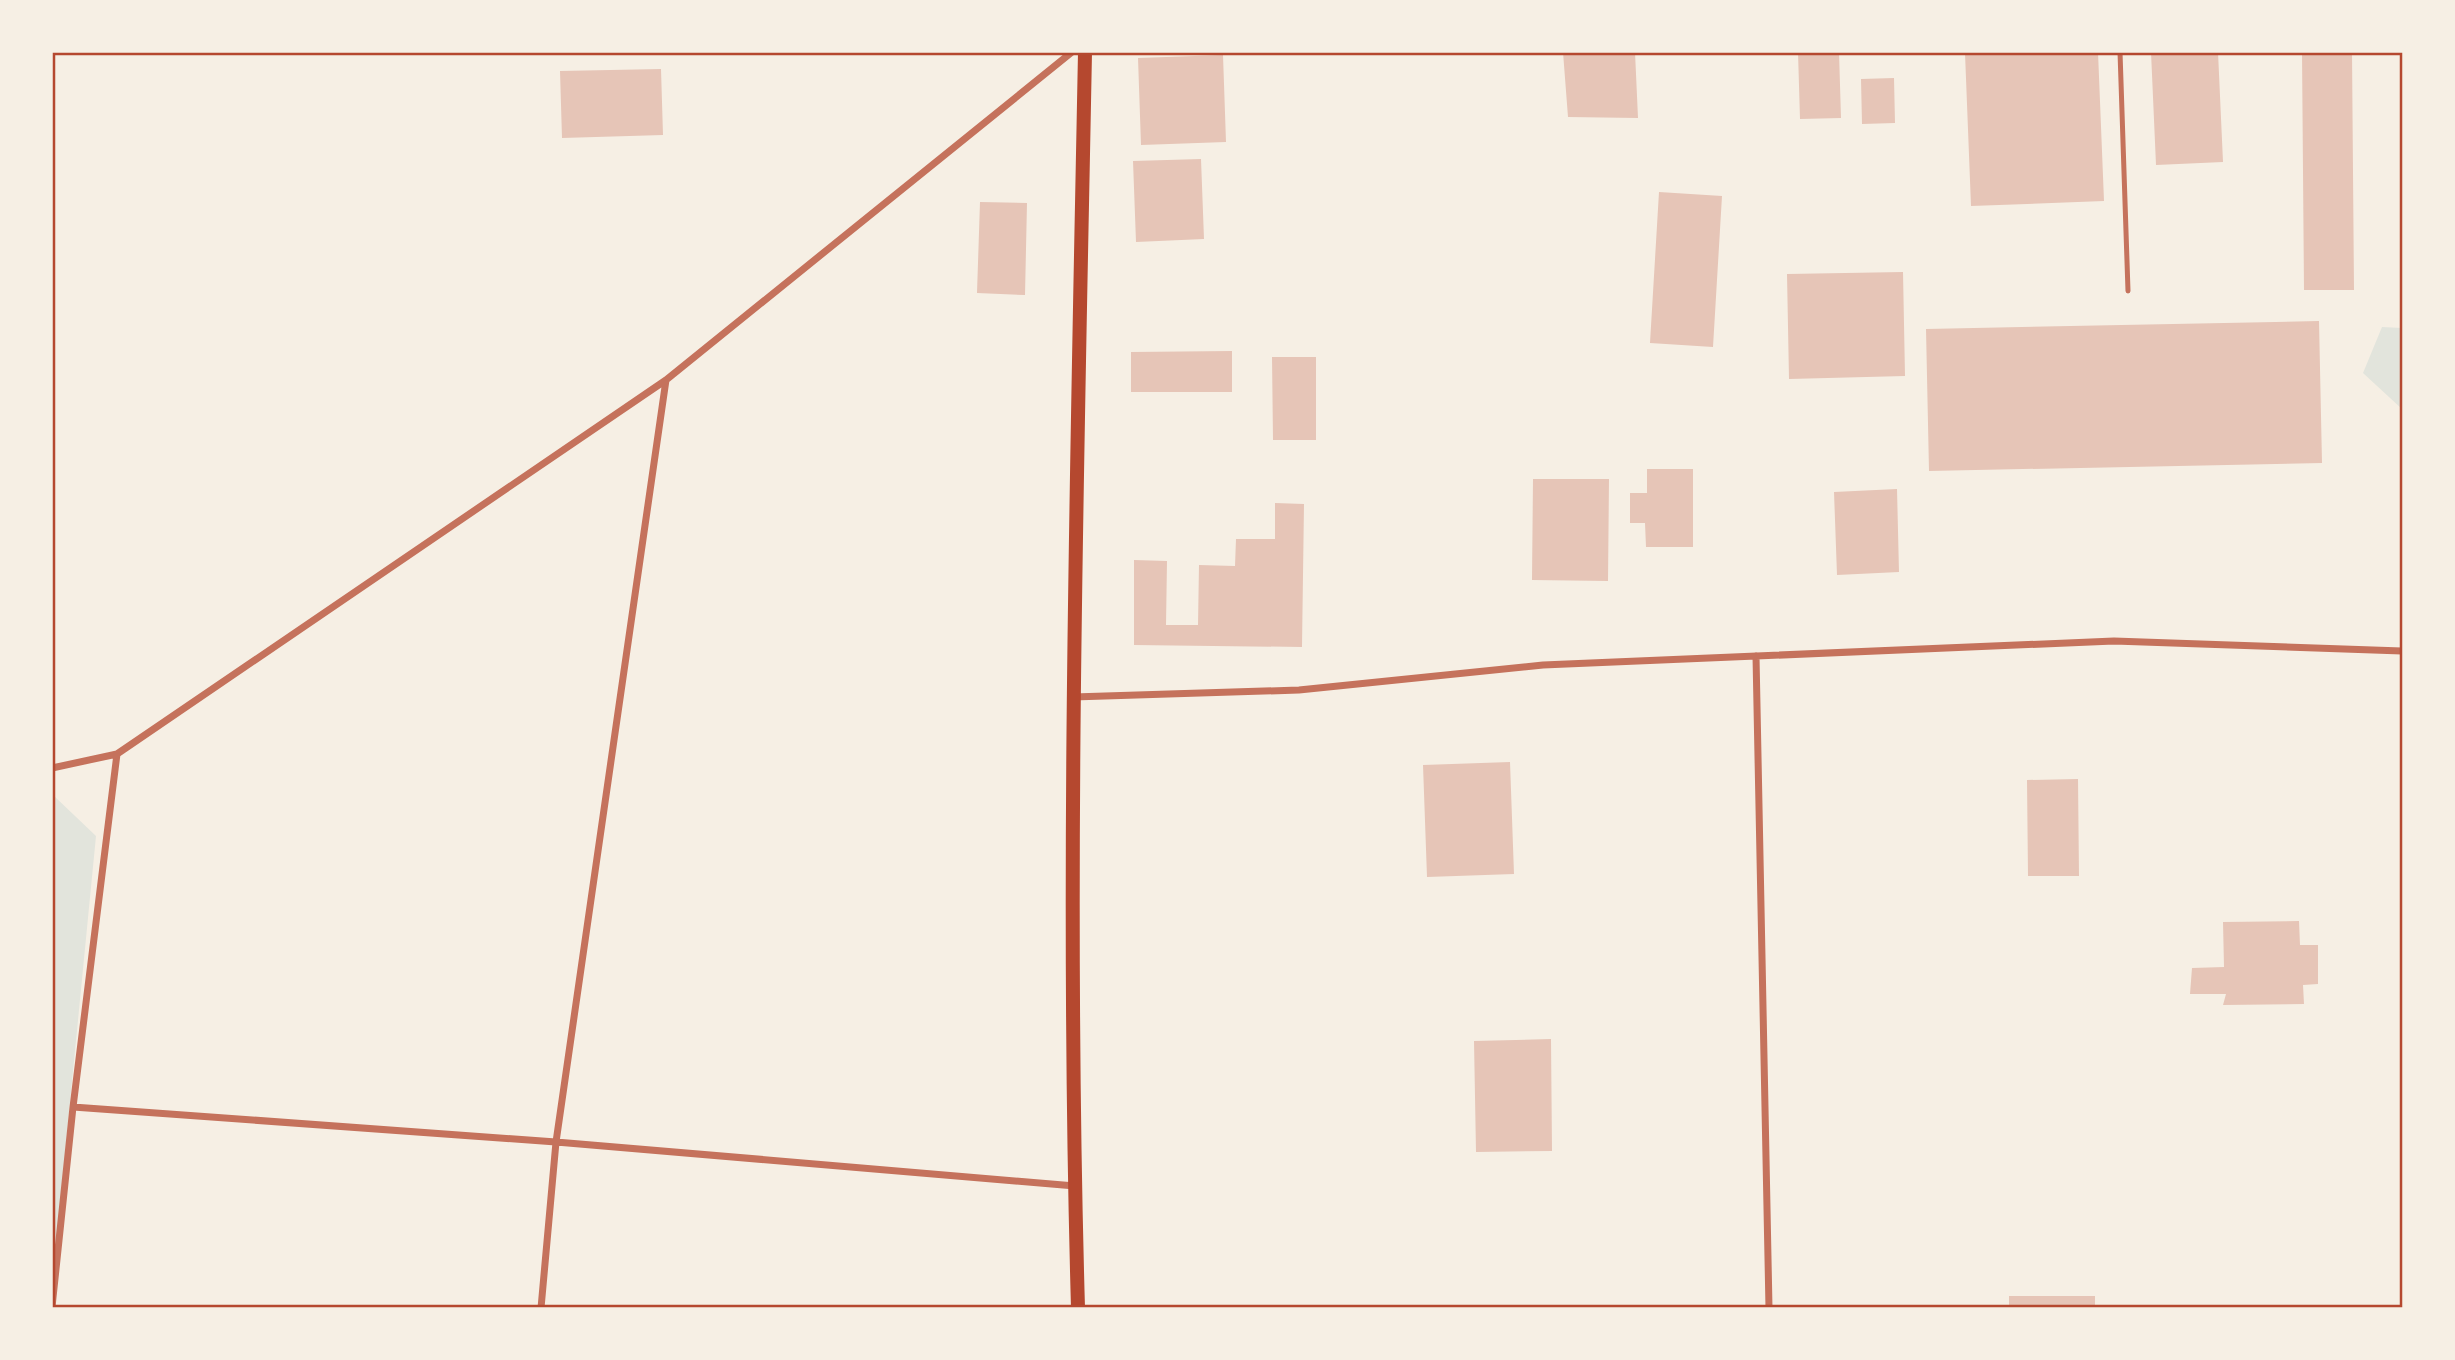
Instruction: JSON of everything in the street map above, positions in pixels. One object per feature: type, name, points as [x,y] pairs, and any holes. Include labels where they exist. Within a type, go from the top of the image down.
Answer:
[{"type":"main road","points":[[1078,1307],[1073,697],[1084,52]]},
{"type":"street","points":[[52,768],[117,754],[666,380],[1072,52]]},
{"type":"street","points":[[541,1307],[556,1142],[666,380]]},
{"type":"street","points":[[1073,697],[1298,690],[1543,665],[2115,641],[2403,651]]},
{"type":"street","points":[[1756,656],[1769,1307]]},
{"type":"street","points":[[52,1307],[73,1107],[117,754]]},
{"type":"street","points":[[73,1107],[556,1142],[1075,1186]]},
{"type":"lane","points":[[2120,52],[2128,291]]},
{"type":"shaded area","points":[[2382,327],[2402,328],[2402,409],[2363,373]]},
{"type":"shaded area","points":[[53,795],[96,836],[53,1276]]},
{"type":"building","points":[[1563,52],[1635,52],[1638,118],[1568,117]]},
{"type":"building","points":[[1798,52],[1839,52],[1841,118],[1800,119]]},
{"type":"building","points":[[2098,52],[2104,201],[1971,206],[1965,53]]},
{"type":"building","points":[[2151,52],[2218,52],[2223,162],[2156,165]]},
{"type":"building","points":[[2302,52],[2352,52],[2354,290],[2304,290]]},
{"type":"building","points":[[1223,55],[1226,142],[1141,145],[1138,58]]},
{"type":"building","points":[[661,69],[663,135],[562,138],[560,71]]},
{"type":"building","points":[[1894,78],[1895,123],[1862,124],[1861,79]]},
{"type":"building","points":[[1201,159],[1204,239],[1136,242],[1133,161]]},
{"type":"building","points":[[1659,192],[1722,196],[1713,347],[1650,343]]},
{"type":"building","points":[[980,202],[1027,203],[1025,295],[977,293]]},
{"type":"building","points":[[1903,272],[1905,376],[1789,379],[1787,274]]},
{"type":"building","points":[[2319,321],[2322,463],[1929,471],[1926,329]]},
{"type":"building","points":[[1232,351],[1232,392],[1131,392],[1131,352]]},
{"type":"building","points":[[1272,357],[1316,357],[1316,440],[1273,440]]},
{"type":"building","points":[[1647,469],[1693,469],[1693,547],[1646,547],[1645,523],[1630,523],[1630,493],[1647,493]]},
{"type":"building","points":[[1533,479],[1609,479],[1608,581],[1532,580]]},
{"type":"building","points":[[1897,489],[1899,572],[1837,575],[1834,492]]},
{"type":"building","points":[[1275,503],[1304,504],[1302,647],[1134,645],[1134,560],[1167,561],[1166,625],[1198,625],[1199,565],[1235,566],[1236,539],[1275,539]]},
{"type":"building","points":[[1510,762],[1514,874],[1427,877],[1423,765]]},
{"type":"building","points":[[2078,779],[2079,876],[2028,876],[2027,780]]},
{"type":"building","points":[[2299,921],[2300,945],[2318,945],[2318,984],[2303,985],[2304,1004],[2223,1005],[2226,994],[2190,994],[2192,968],[2224,967],[2223,922]]},
{"type":"building","points":[[1551,1039],[1552,1151],[1476,1152],[1474,1041]]},
{"type":"building","points":[[2009,1296],[2095,1296],[2095,1308],[2009,1308]]}]
